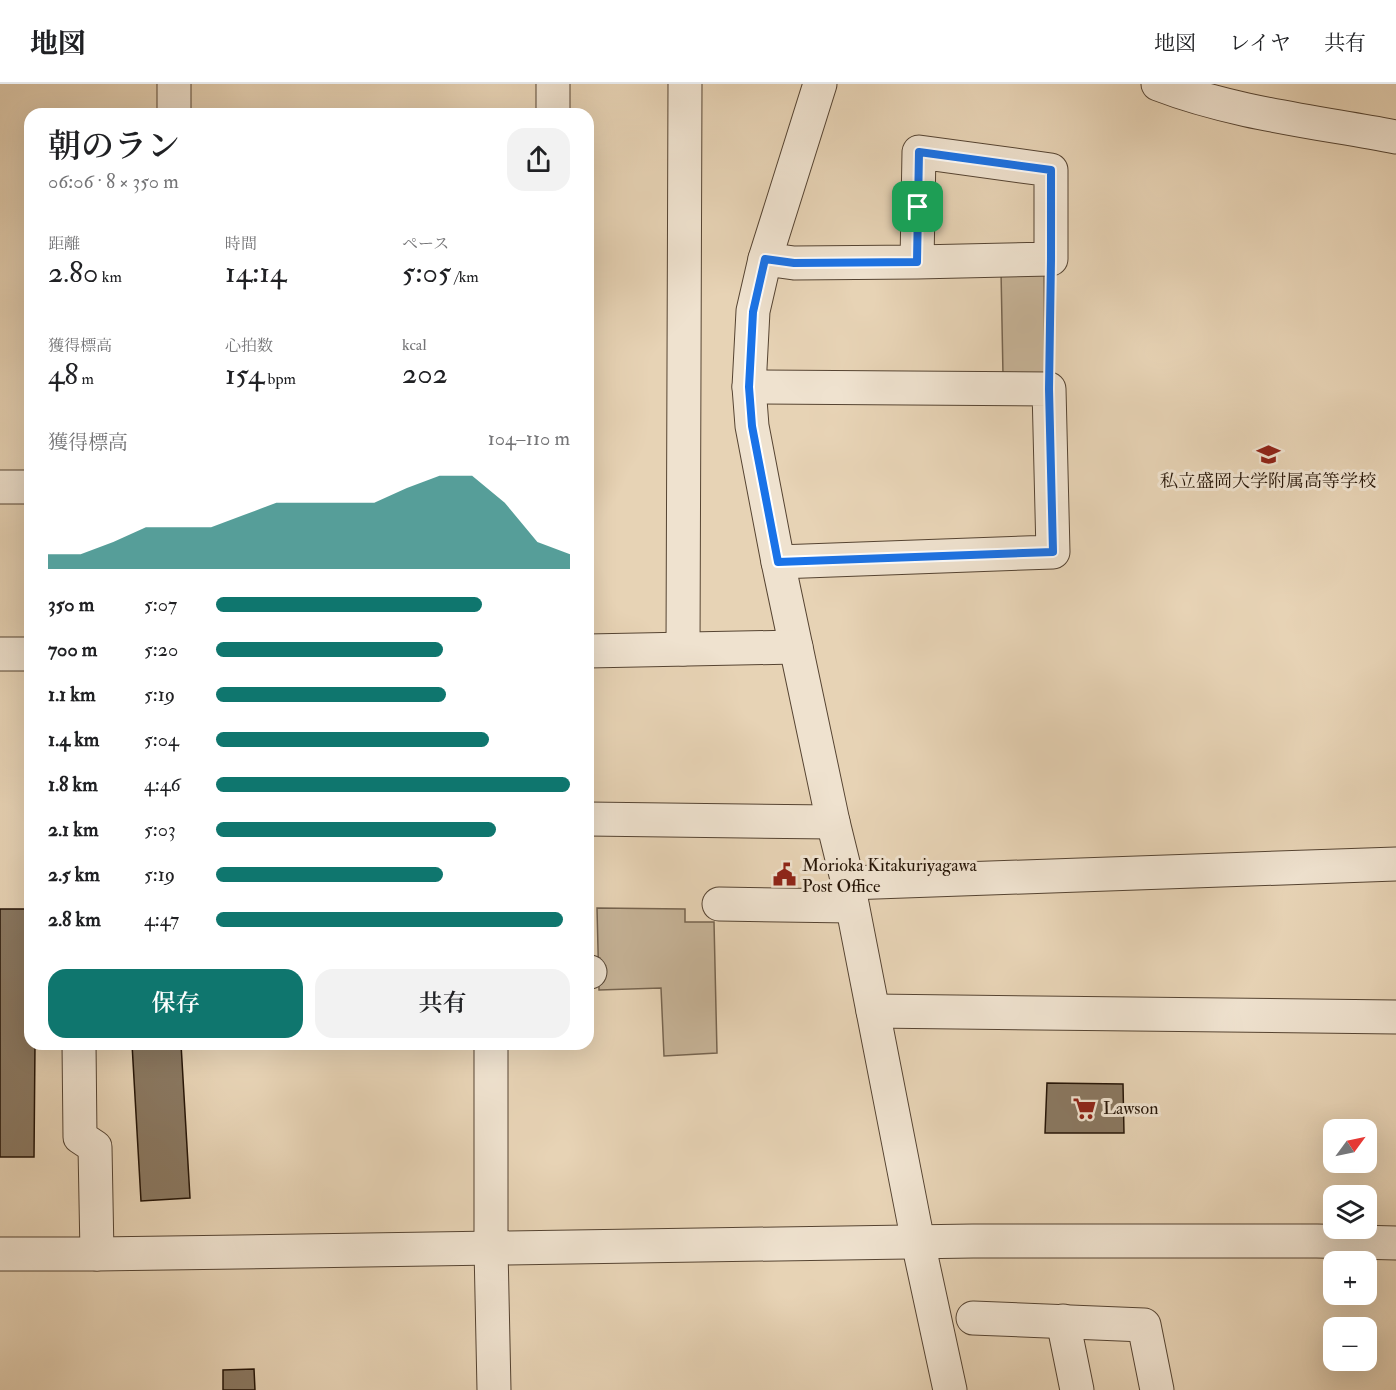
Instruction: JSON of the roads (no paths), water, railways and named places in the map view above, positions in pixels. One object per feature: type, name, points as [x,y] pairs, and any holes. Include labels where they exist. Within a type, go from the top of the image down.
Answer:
[{"type":"street","points":[[174,84],[174,108]]},
{"type":"street","points":[[553,108],[554,84]]},
{"type":"street","points":[[683,650],[685,84]]},
{"type":"street","points":[[820,84],[765,259],[753,312],[749,387],[752,426],[778,562],[850,894],[918,1242],[950,1390]]},
{"type":"street","points":[[1158,84],[1184,94],[1248,110],[1396,136]]},
{"type":"street","points":[[765,259],[794,263],[917,262],[1051,259],[1051,170],[919,152],[917,262]]},
{"type":"street","points":[[749,387],[1049,389],[1053,552],[778,562]]},
{"type":"street","points":[[0,487],[24,487]]},
{"type":"street","points":[[594,651],[796,648]]},
{"type":"street","points":[[0,654],[24,654]]},
{"type":"street","points":[[594,819],[833,822]]},
{"type":"street","points":[[719,904],[850,894],[1396,864]]},
{"type":"street","points":[[873,1011],[1396,1017]]},
{"type":"street","points":[[80,1050],[80,1137],[94,1147],[97,1254]]},
{"type":"street","points":[[491,1050],[494,1390]]},
{"type":"street","points":[[0,1254],[1125,1240],[1396,1243]]},
{"type":"street","points":[[973,1318],[1144,1325],[1157,1390]]},
{"type":"street","points":[[1063,1322],[1077,1390]]},
{"type":"place","name":"私立盛岡大学附属高等学校","points":[[1268,455]]},
{"type":"place","name":"Morioka Kitakuriyagawa Post Office","points":[[784,875]]},
{"type":"place","name":"Lawson","points":[[1085,1108]]}]
